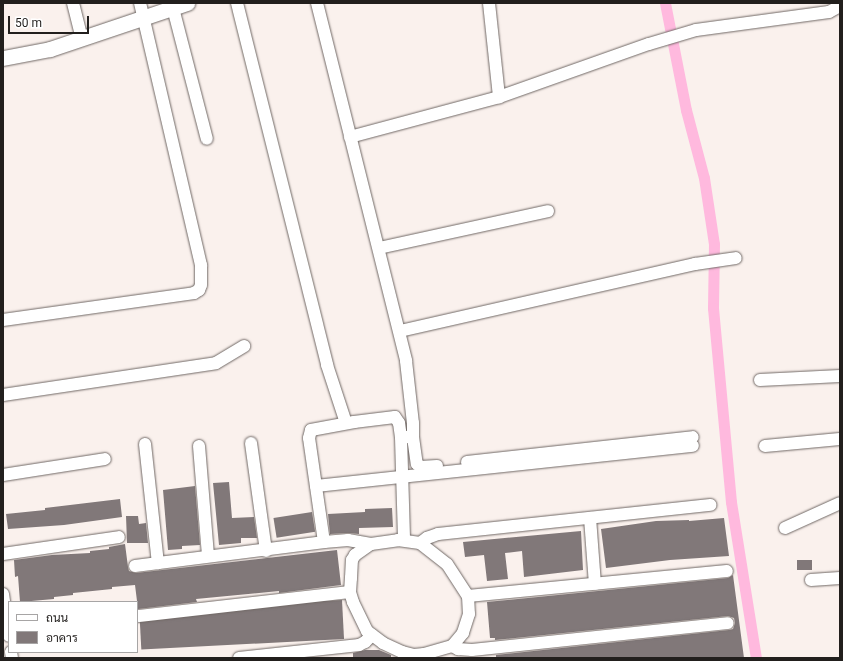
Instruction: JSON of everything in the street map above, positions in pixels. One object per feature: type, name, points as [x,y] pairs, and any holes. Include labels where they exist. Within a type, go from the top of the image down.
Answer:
[{"type":"street","points":[[73,3],[82,38]]},
{"type":"street","points":[[3,320],[194,293],[199,290],[201,285],[201,265],[140,3]]},
{"type":"street","points":[[237,3],[327,365],[346,424]]},
{"type":"street","points":[[316,486],[402,478],[693,441],[426,467],[419,466],[417,464],[413,436],[413,411],[400,331],[317,3]]},
{"type":"street","points":[[489,3],[499,97]]},
{"type":"street","points":[[3,58],[50,49],[180,5],[207,139]]},
{"type":"street","points":[[350,138],[499,97],[649,44],[696,30],[829,12],[840,6]]},
{"type":"street","points":[[379,248],[548,212]]},
{"type":"street","points":[[400,331],[707,261],[732,258]]},
{"type":"street","points":[[3,394],[216,363],[244,346]]},
{"type":"street","points":[[760,380],[840,376]]},
{"type":"street","points":[[324,542],[308,438],[310,433],[314,428],[395,417],[399,423],[401,437],[404,540]]},
{"type":"street","points":[[401,437],[413,436]]},
{"type":"street","points":[[765,446],[840,439]]},
{"type":"street","points":[[251,443],[266,550]]},
{"type":"street","points":[[145,444],[158,562]]},
{"type":"street","points":[[199,446],[208,556]]},
{"type":"street","points":[[3,474],[105,459]]},
{"type":"street","points":[[785,528],[840,503]]},
{"type":"street","points":[[420,543],[427,538],[438,534],[710,505]]},
{"type":"street","points":[[590,518],[595,584]]},
{"type":"street","points":[[3,554],[119,537]]},
{"type":"street","points":[[135,566],[348,540],[371,544],[404,540],[420,543],[447,564],[468,596],[469,614],[463,633],[452,646],[414,656],[383,643],[372,635],[364,625],[350,592],[352,560],[359,551],[371,544]]},
{"type":"street","points":[[468,596],[727,571]]},
{"type":"street","points":[[811,580],[840,578]]},
{"type":"street","points":[[139,616],[273,602],[350,592]]},
{"type":"street","points":[[3,594],[7,628]]},
{"type":"street","points":[[452,646],[458,649],[472,650],[728,623]]},
{"type":"street","points":[[239,658],[359,645],[365,642],[372,635]]},
{"type":"building","points":[[229,482],[232,518],[254,517],[257,538],[241,538],[241,543],[219,545],[213,483]]},
{"type":"building","points":[[195,486],[200,545],[182,546],[182,549],[168,550],[163,490]]},
{"type":"building","points":[[120,499],[122,517],[64,525],[8,529],[6,514]]},
{"type":"building","points":[[392,508],[393,527],[359,528],[359,534],[330,534],[328,514],[365,512],[365,509]]},
{"type":"building","points":[[312,512],[315,532],[277,538],[273,518]]},
{"type":"building","points":[[126,516],[138,516],[139,524],[146,523],[148,543],[127,543]]},
{"type":"building","points":[[724,518],[729,556],[670,560],[606,568],[601,529],[656,521],[689,521]]},
{"type":"building","points":[[581,531],[583,570],[524,577],[522,551],[505,553],[508,579],[487,581],[484,555],[465,557],[463,542]]},
{"type":"building","points":[[125,544],[129,571],[136,573],[337,550],[341,585],[279,593],[279,591],[196,599],[197,602],[138,609],[135,585],[73,593],[73,595],[54,597],[54,599],[20,601],[18,576],[15,577],[14,560],[52,555],[90,553],[90,551],[109,549],[109,547]]},
{"type":"building","points":[[797,560],[812,560],[812,570],[797,570]]},
{"type":"building","points":[[733,575],[744,658],[496,658],[496,655],[729,630],[733,629],[735,623],[734,618],[728,616],[495,640],[495,638],[490,638],[487,602],[728,578]]},
{"type":"building","points":[[342,600],[344,639],[141,650],[139,611]]},
{"type":"building","points":[[365,650],[379,650],[391,655],[391,658],[353,658],[353,653]]},
{"type":"waterway","points":[[665,3],[686,110],[704,178],[714,244],[713,308],[731,502],[756,658]]}]
